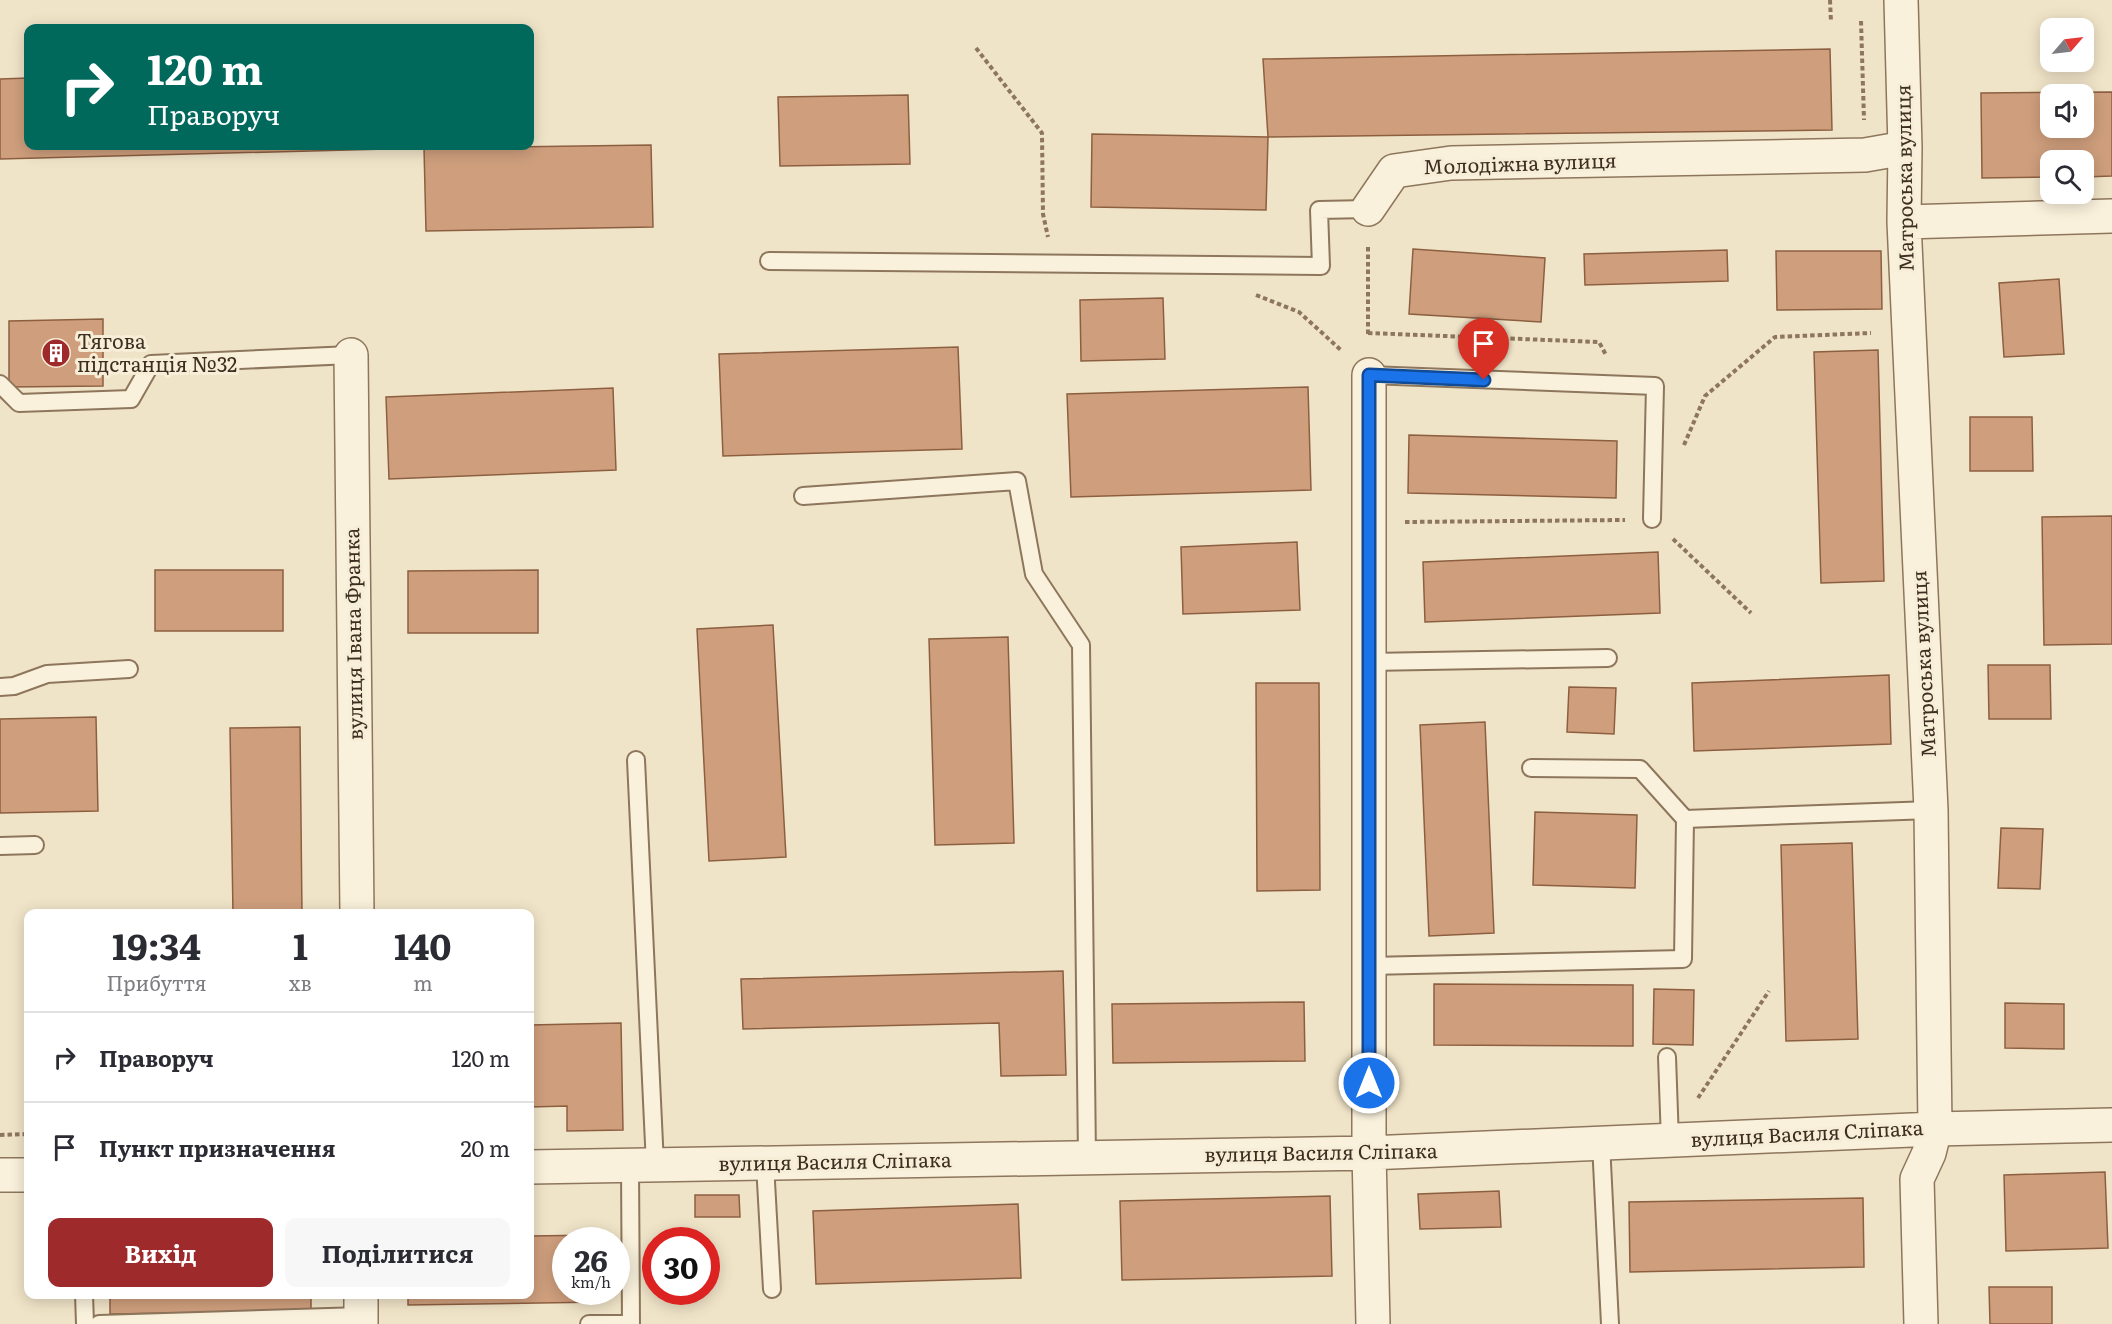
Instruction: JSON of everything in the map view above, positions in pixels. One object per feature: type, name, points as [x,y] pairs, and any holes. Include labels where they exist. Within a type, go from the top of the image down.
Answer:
[{"type":"street","name":"Матроська вулиця","points":[[1900,0],[1905,148],[1904,222],[1931,810],[1935,1128],[1929,1153],[1917,1179],[1921,1324]]},
{"type":"street","name":"Молодіжна вулиця","points":[[1368,209],[1394,171],[1451,164],[1865,154],[1905,148]]},
{"type":"street","points":[[1904,222],[2112,216]]},
{"type":"street","name":"вулиця Івана Франка","points":[[351,355],[357,909]]},
{"type":"street","points":[[1369,375],[1369,1153],[1373,1324]]},
{"type":"street","name":"вулиця Василя Сліпака","points":[[534,1167],[1369,1153],[1935,1128],[2112,1125]]},
{"type":"street","points":[[0,1175],[24,1175]]},
{"type":"lane","points":[[769,261],[1321,266],[1319,210],[1368,209]]},
{"type":"lane","points":[[0,384],[19,403],[131,399],[151,364],[351,355]]},
{"type":"lane","points":[[1369,375],[1655,386],[1652,519]]},
{"type":"lane","points":[[803,496],[1017,481],[1034,574],[1081,645],[1088,1158]]},
{"type":"lane","points":[[1369,662],[1608,658]]},
{"type":"lane","points":[[0,687],[14,686],[47,674],[129,669]]},
{"type":"lane","points":[[589,1324],[631,1324],[643,1165],[636,759]]},
{"type":"lane","points":[[1369,966],[1683,959],[1686,819],[1640,769],[1531,768]]},
{"type":"lane","points":[[1686,819],[1931,810]]},
{"type":"lane","points":[[0,846],[35,845]]},
{"type":"lane","points":[[1666,1057],[1670,1140]]},
{"type":"lane","points":[[1601,1143],[1610,1324]]},
{"type":"lane","points":[[765,1164],[772,1289]]},
{"type":"lane","points":[[84,1299],[85,1324]]},
{"type":"lane","points":[[99,1324],[361,1312]]},
{"type":"path","points":[[1830,0],[1831,22]]},
{"type":"path","points":[[976,48],[1042,133],[1043,214],[1054,264]]},
{"type":"path","points":[[1368,209],[1369,375]]},
{"type":"path","points":[[1245,291],[1299,312],[1369,375]]},
{"type":"path","points":[[1368,333],[1599,342],[1622,385]]},
{"type":"path","points":[[1683,447],[1705,396],[1775,337],[1874,333]]},
{"type":"path","points":[[1368,522],[1652,519],[1751,613]]},
{"type":"path","points":[[1670,1140],[1769,991]]},
{"type":"path","points":[[0,1135],[24,1134]]},
{"type":"building","points":[[1830,49],[1832,130],[1268,137],[1263,59]]},
{"type":"building","points":[[24,78],[24,150],[347,150],[0,159],[0,79]]},
{"type":"building","points":[[2094,92],[2112,92],[2112,176],[2094,177],[2094,150],[2040,150],[2040,177],[1982,178],[1981,93],[2040,93],[2040,138],[2094,138]]},
{"type":"building","points":[[908,95],[910,164],[780,166],[778,97]]},
{"type":"building","points":[[1092,134],[1268,137],[1266,210],[1091,207]]},
{"type":"building","points":[[651,145],[653,227],[426,231],[424,150],[534,150],[534,147]]},
{"type":"building","points":[[1413,249],[1545,258],[1541,322],[1409,314]]},
{"type":"building","points":[[1727,250],[1728,281],[1585,285],[1584,254]]},
{"type":"building","points":[[1776,251],[1881,251],[1882,309],[1777,310]]},
{"type":"building","points":[[2059,279],[2064,354],[2004,357],[1999,283]]},
{"type":"building","points":[[1163,298],[1165,359],[1081,361],[1080,300]]},
{"type":"building","name":"Тягова пiдстанцiя №32","points":[[103,319],[103,386],[9,387],[9,321]]},
{"type":"building","points":[[958,347],[962,449],[723,456],[719,354]]},
{"type":"building","points":[[1878,350],[1884,581],[1821,583],[1814,352]]},
{"type":"building","points":[[1308,387],[1311,490],[1071,497],[1067,394]]},
{"type":"building","points":[[613,388],[616,470],[389,479],[386,397]]},
{"type":"building","points":[[1970,417],[2032,417],[2033,471],[1970,471]]},
{"type":"building","points":[[1409,435],[1617,441],[1616,498],[1408,493]]},
{"type":"building","points":[[2112,516],[2112,644],[2044,645],[2042,517]]},
{"type":"building","points":[[1297,542],[1300,610],[1183,614],[1181,547]]},
{"type":"building","points":[[1658,552],[1660,613],[1425,622],[1423,562]]},
{"type":"building","points":[[155,570],[283,570],[283,631],[155,631]]},
{"type":"building","points":[[538,570],[538,633],[408,633],[408,571]]},
{"type":"building","points":[[773,625],[786,857],[709,861],[697,629]]},
{"type":"building","points":[[1008,637],[1014,843],[935,845],[929,639]]},
{"type":"building","points":[[1988,665],[2050,665],[2051,719],[1989,719]]},
{"type":"building","points":[[1889,675],[1891,744],[1694,751],[1692,683]]},
{"type":"building","points":[[1256,683],[1319,683],[1320,890],[1257,891]]},
{"type":"building","points":[[1569,687],[1616,688],[1614,734],[1567,732]]},
{"type":"building","points":[[96,717],[98,811],[0,813],[0,719]]},
{"type":"building","points":[[1485,722],[1494,933],[1429,936],[1420,725]]},
{"type":"building","points":[[300,727],[302,909],[233,909],[230,728]]},
{"type":"building","points":[[1535,812],[1637,815],[1635,888],[1533,885]]},
{"type":"building","points":[[2001,828],[2043,829],[2040,889],[1998,888]]},
{"type":"building","points":[[1852,843],[1858,1039],[1786,1041],[1781,845]]},
{"type":"building","points":[[1063,971],[1066,1075],[1001,1076],[999,1023],[743,1029],[741,979]]},
{"type":"building","points":[[1434,984],[1633,985],[1633,1046],[1434,1045]]},
{"type":"building","points":[[1654,989],[1694,990],[1693,1045],[1653,1044]]},
{"type":"building","points":[[1304,1002],[1305,1061],[1113,1063],[1112,1004]]},
{"type":"building","points":[[2005,1003],[2064,1004],[2064,1049],[2005,1048]]},
{"type":"building","points":[[621,1023],[623,1130],[567,1131],[567,1106],[534,1107],[534,1025]]},
{"type":"building","points":[[2105,1172],[2108,1248],[2006,1251],[2004,1175]]},
{"type":"building","points":[[1499,1191],[1501,1227],[1420,1229],[1418,1194]]},
{"type":"building","points":[[695,1195],[739,1195],[740,1217],[695,1217]]},
{"type":"building","points":[[1330,1196],[1332,1276],[1122,1280],[1120,1201]]},
{"type":"building","points":[[1863,1198],[1864,1267],[1630,1272],[1629,1202]]},
{"type":"building","points":[[1018,1204],[1021,1278],[816,1284],[813,1211]]},
{"type":"building","points":[[534,1236],[552,1236],[552,1303],[408,1305],[408,1299],[534,1299]]},
{"type":"building","points":[[1989,1287],[2052,1287],[2052,1324],[1990,1324]]},
{"type":"building","points":[[110,1299],[311,1299],[311,1311],[110,1314]]},
{"type":"place","name":"Тягова пiдстанцiя №32","points":[[56,353]]},
{"type":"route","points":[[1369,1083],[1369,375],[1484,380]]}]
